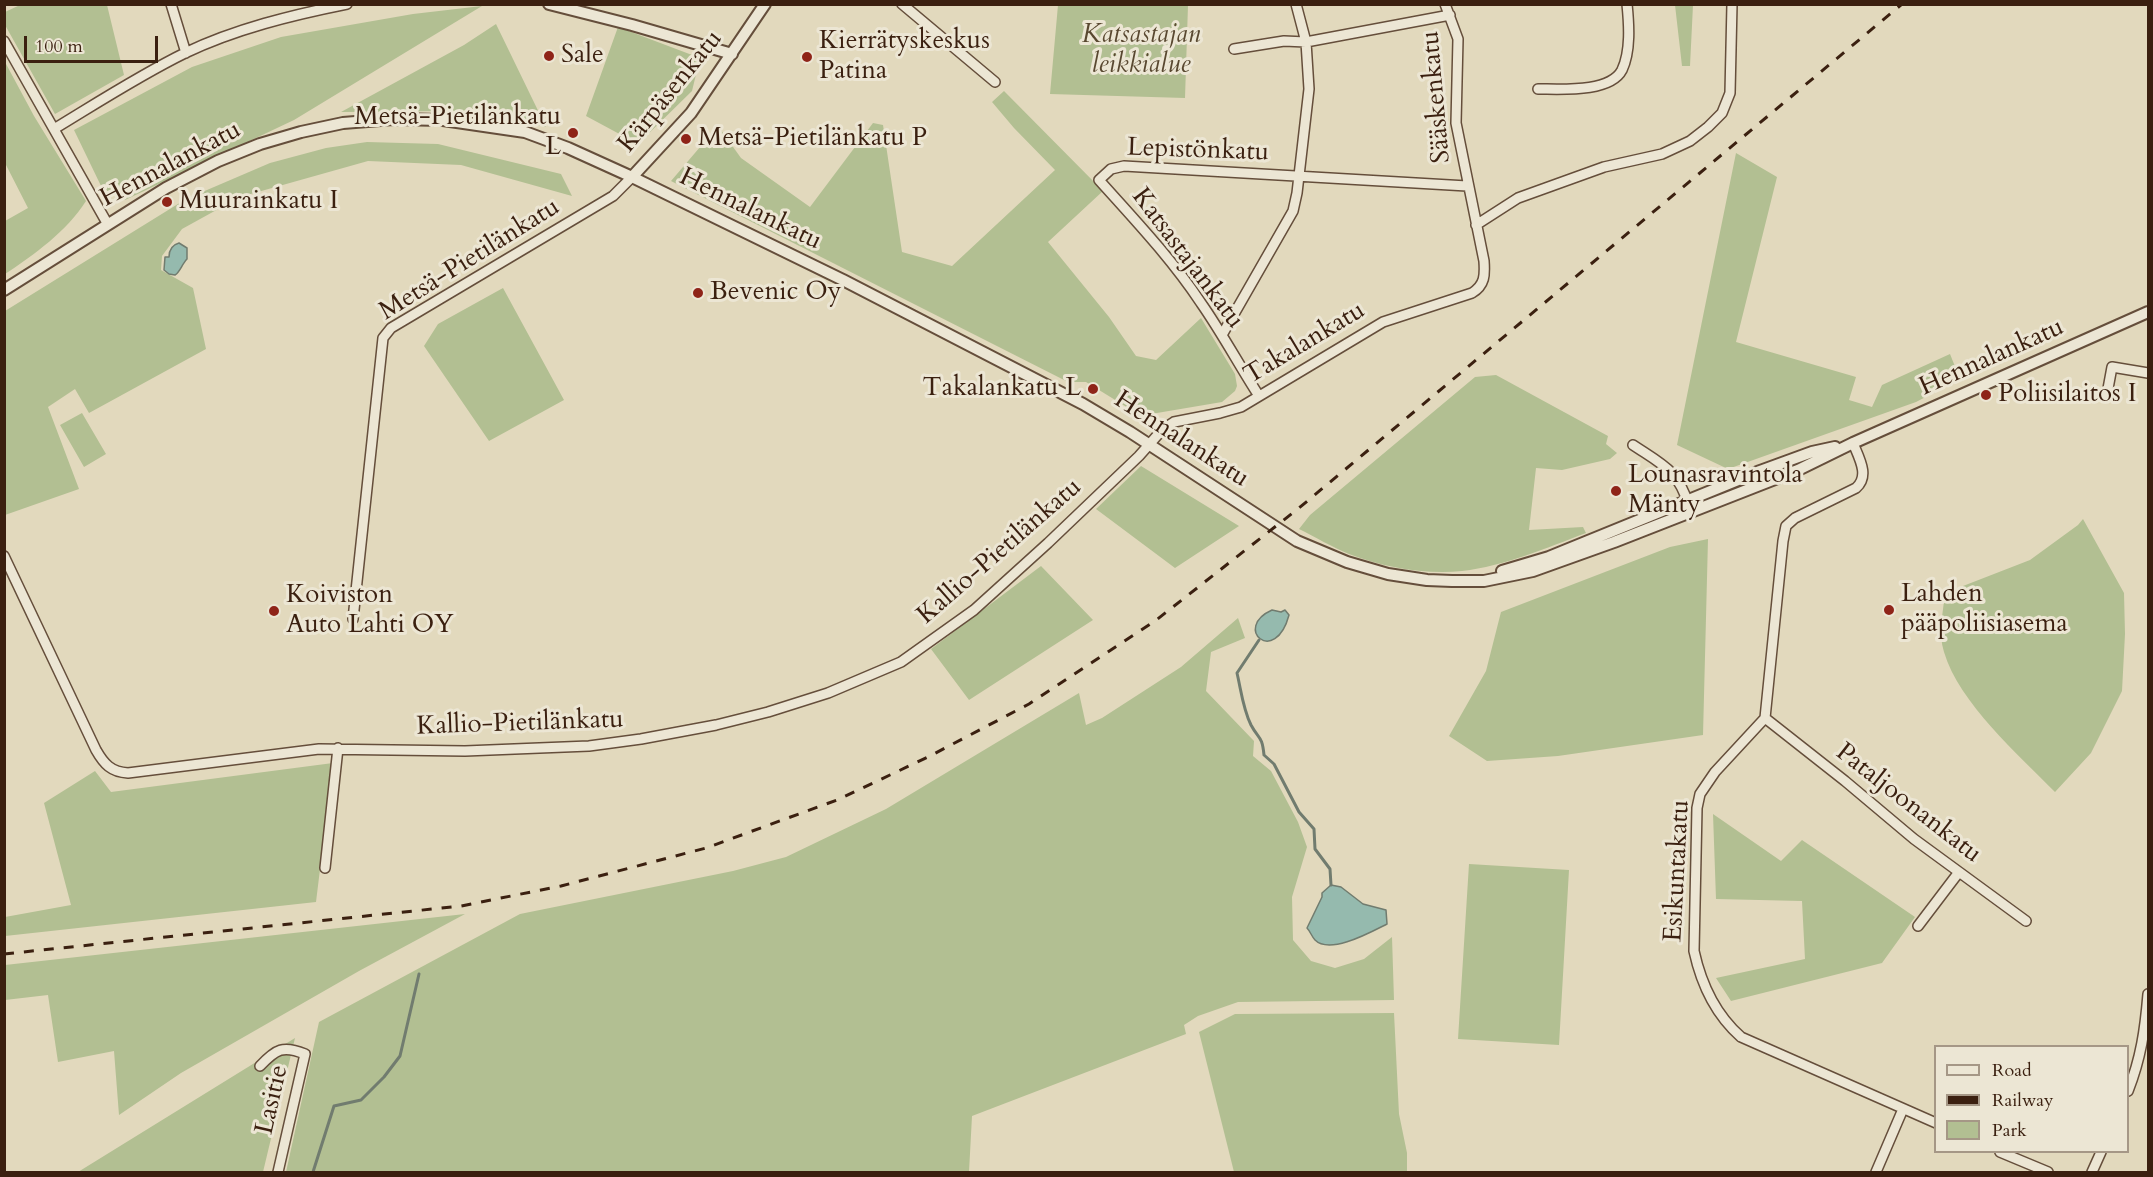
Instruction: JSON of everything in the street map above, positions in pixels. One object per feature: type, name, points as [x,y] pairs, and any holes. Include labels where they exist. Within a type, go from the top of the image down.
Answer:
[{"type":"street","points":[[171,4],[186,52]]},
{"type":"street","points":[[54,129],[186,52],[304,8],[347,4]]},
{"type":"street","points":[[549,4],[732,54]]},
{"type":"street","name":"Kärpäsenkatu","points":[[632,177],[691,112],[765,4]]},
{"type":"street","points":[[902,4],[994,82]]},
{"type":"street","points":[[1222,335],[1293,211],[1310,89],[1306,42],[1296,4]]},
{"type":"street","name":"Sääskenkatu","points":[[1444,4],[1458,39],[1456,123],[1484,261],[1484,281]]},
{"type":"street","points":[[1538,89],[1595,87],[1613,79],[1622,70],[1630,38],[1628,4]]},
{"type":"street","points":[[1476,225],[1518,198],[1604,167],[1662,154],[1690,141],[1708,128],[1722,113],[1730,93],[1732,4]]},
{"type":"street","points":[[1234,49],[1284,41],[1306,42],[1450,15]]},
{"type":"street","points":[[4,41],[107,224]]},
{"type":"street","name":"Hennalankatu","points":[[4,290],[166,188],[218,161],[260,144],[301,132],[353,122],[393,119],[442,120],[525,132],[568,148],[632,177],[843,280],[1083,404],[1297,541],[1347,562],[1388,574],[1452,581],[1484,581],[1533,571],[1614,542],[1798,470],[1853,443],[2148,312]]},
{"type":"street","name":"Lepistönkatu","points":[[1098,180],[1111,169],[1124,166],[1467,186]]},
{"type":"street","name":"Metsä-Pietilänkatu","points":[[353,619],[383,338],[391,328],[604,202],[632,177]]},
{"type":"street","name":"Katsastajankatu","points":[[1098,180],[1155,242],[1201,302],[1259,396]]},
{"type":"street","name":"Takalankatu","points":[[1150,445],[1162,430],[1174,422],[1220,413],[1241,406],[1383,322],[1472,293],[1479,289],[1484,281]]},
{"type":"street","points":[[2107,394],[2112,367],[2148,373]]},
{"type":"street","points":[[1765,718],[1786,526],[1795,518],[1861,484],[1864,477],[1863,469],[1853,443]]},
{"type":"street","name":"Hennalankatu","points":[[1452,581],[1508,570],[1549,556],[1812,452],[1853,443]]},
{"type":"street","name":"Kallio-Pietilänkatu","points":[[4,556],[96,750],[103,762],[112,769],[128,773],[338,748],[465,751],[589,746],[716,725],[768,712],[828,693],[901,662],[974,610],[1150,445]]},
{"type":"street","points":[[1633,445],[1670,470],[1684,490],[1690,512]]},
{"type":"street","name":"Pataljoonankatu","points":[[1765,718],[1914,839],[2026,921]]},
{"type":"street","name":"Esikuntakatu","points":[[1765,718],[1716,772],[1700,794],[1697,808],[1695,939],[1698,968],[1719,1013],[1741,1037],[1934,1123]]},
{"type":"street","points":[[325,868],[338,748]]},
{"type":"street","points":[[1918,927],[1959,872]]},
{"type":"street","points":[[2129,1086],[2138,1066],[2143,1045],[2148,994]]},
{"type":"street","name":"Lasitie","points":[[260,1066],[273,1052],[289,1048],[305,1054],[278,1173]]},
{"type":"street","points":[[1876,1173],[1903,1109]]},
{"type":"street","points":[[2002,1153],[2048,1173]]},
{"type":"street","points":[[2092,1173],[2101,1153]]},
{"type":"green space","points":[[20,5],[107,5],[124,75],[55,114],[5,25],[5,12]]},
{"type":"green space","name":"Katsastajan leikkialue","points":[[1058,5],[1188,5],[1185,98],[1050,94]]},
{"type":"green space","points":[[1675,5],[1693,5],[1690,66],[1682,66]]},
{"type":"green space","points":[[482,6],[294,120],[125,200],[102,188],[74,130],[192,67],[281,37],[413,14]]},
{"type":"green space","points":[[496,24],[546,127],[452,111],[341,112],[464,45]]},
{"type":"green space","points":[[618,27],[700,58],[692,91],[638,144],[586,116]]},
{"type":"green space","points":[[5,62],[34,116],[86,201],[60,232],[5,274],[5,221],[28,208],[5,163]]},
{"type":"green space","points":[[1004,91],[1103,191],[1048,242],[1109,317],[1136,356],[1156,360],[1201,318],[1235,374],[1237,386],[1235,391],[1222,402],[1151,414],[1138,414],[1086,382],[1068,382],[671,181],[718,126],[741,158],[810,207],[873,123],[883,125],[902,252],[952,266],[1055,170],[992,102]]},
{"type":"green space","points":[[367,142],[438,144],[561,174],[572,196],[461,165],[368,161],[240,197],[182,229],[162,256],[161,270],[193,288],[206,349],[89,413],[75,389],[48,407],[79,489],[5,515],[5,311],[186,199],[270,163],[326,148]]},
{"type":"green space","points":[[1736,153],[1777,177],[1736,342],[1856,377],[1849,400],[1872,407],[1882,385],[1950,354],[1960,379],[1916,402],[1728,469],[1677,445]]},
{"type":"green space","points":[[503,288],[564,400],[489,441],[424,346],[438,324]]},
{"type":"green space","points":[[1496,375],[1608,436],[1606,444],[1617,453],[1610,459],[1562,470],[1536,468],[1529,530],[1583,527],[1586,533],[1494,565],[1462,571],[1434,572],[1404,569],[1362,559],[1299,529],[1310,515],[1475,377]]},
{"type":"green space","points":[[82,413],[106,454],[84,467],[60,425]]},
{"type":"green space","points":[[1141,466],[1239,526],[1175,568],[1096,509]]},
{"type":"green space","points":[[2083,519],[2124,593],[2125,634],[2122,691],[2091,753],[2055,792],[2008,745],[1976,709],[1963,690],[1944,652],[1941,638],[1942,615],[1945,593],[2030,560]]},
{"type":"green space","points":[[1708,539],[1703,735],[1558,756],[1487,761],[1449,736],[1486,671],[1501,612],[1670,547]]},
{"type":"green space","points":[[1041,566],[1093,620],[969,700],[931,649]]},
{"type":"green space","points":[[1238,618],[1245,638],[1211,652],[1206,691],[1254,741],[1253,756],[1271,771],[1298,822],[1307,847],[1292,897],[1293,940],[1311,961],[1335,968],[1364,959],[1392,937],[1394,1000],[1238,1002],[1198,1016],[1184,1025],[1186,1034],[972,1116],[969,1172],[286,1172],[319,1022],[520,914],[733,871],[786,857],[886,809],[1079,693],[1086,725],[1102,718],[1181,667]]},
{"type":"green space","points":[[333,763],[316,902],[5,936],[5,917],[71,905],[44,803],[95,771],[111,792]]},
{"type":"green space","points":[[1713,814],[1781,861],[1802,840],[1915,917],[1882,963],[1731,1001],[1716,978],[1805,959],[1802,901],[1716,899]]},
{"type":"green space","points":[[1469,864],[1569,870],[1559,1045],[1458,1039]]},
{"type":"green space","points":[[465,914],[359,971],[181,1073],[119,1115],[114,1051],[58,1062],[48,995],[5,1000],[5,965]]},
{"type":"green space","points":[[1394,1013],[1399,1114],[1407,1153],[1407,1172],[1234,1172],[1199,1032],[1235,1014]]},
{"type":"green space","points":[[295,1038],[263,1172],[78,1172]]},
{"type":"water","points":[[179,243],[187,248],[187,259],[177,274],[169,274],[164,270],[165,257],[169,257],[171,248]]},
{"type":"water","points":[[1272,610],[1281,612],[1285,610],[1289,615],[1283,630],[1275,639],[1267,641],[1260,639],[1256,633],[1256,626],[1261,618]]},
{"type":"water","points":[[1331,885],[1341,887],[1363,904],[1386,910],[1387,924],[1340,944],[1322,944],[1315,940],[1307,928],[1322,893]]},
{"type":"waterway","points":[[1259,640],[1237,673],[1246,713],[1261,741],[1264,755],[1274,764],[1299,812],[1314,829],[1315,849],[1330,869],[1331,885]]},
{"type":"waterway","points":[[313,1172],[334,1106],[361,1100],[384,1077],[400,1056],[419,974]]},
{"type":"railway","points":[[4,954],[461,906],[561,886],[706,848],[837,800],[928,757],[1029,704],[1155,621],[1299,508],[1902,4]]},
{"type":"place","name":"Sale","points":[[549,56]]},
{"type":"place","name":"Kierrätyskeskus Patina","points":[[807,57]]},
{"type":"place","name":"Metsä-Pietilänkatu L","points":[[573,133]]},
{"type":"place","name":"Metsä-Pietilänkatu P","points":[[686,139]]},
{"type":"place","name":"Muurainkatu I","points":[[167,202]]},
{"type":"place","name":"Bevenic Oy","points":[[698,293]]},
{"type":"place","name":"Takalankatu L","points":[[1093,389]]},
{"type":"place","name":"Poliisilaitos I","points":[[1986,395]]},
{"type":"place","name":"Lounasravintola Mänty","points":[[1616,491]]},
{"type":"place","name":"Lahden pääpoliisiasema","points":[[1889,610]]},
{"type":"place","name":"Koiviston Auto Lahti OY","points":[[274,611]]}]
